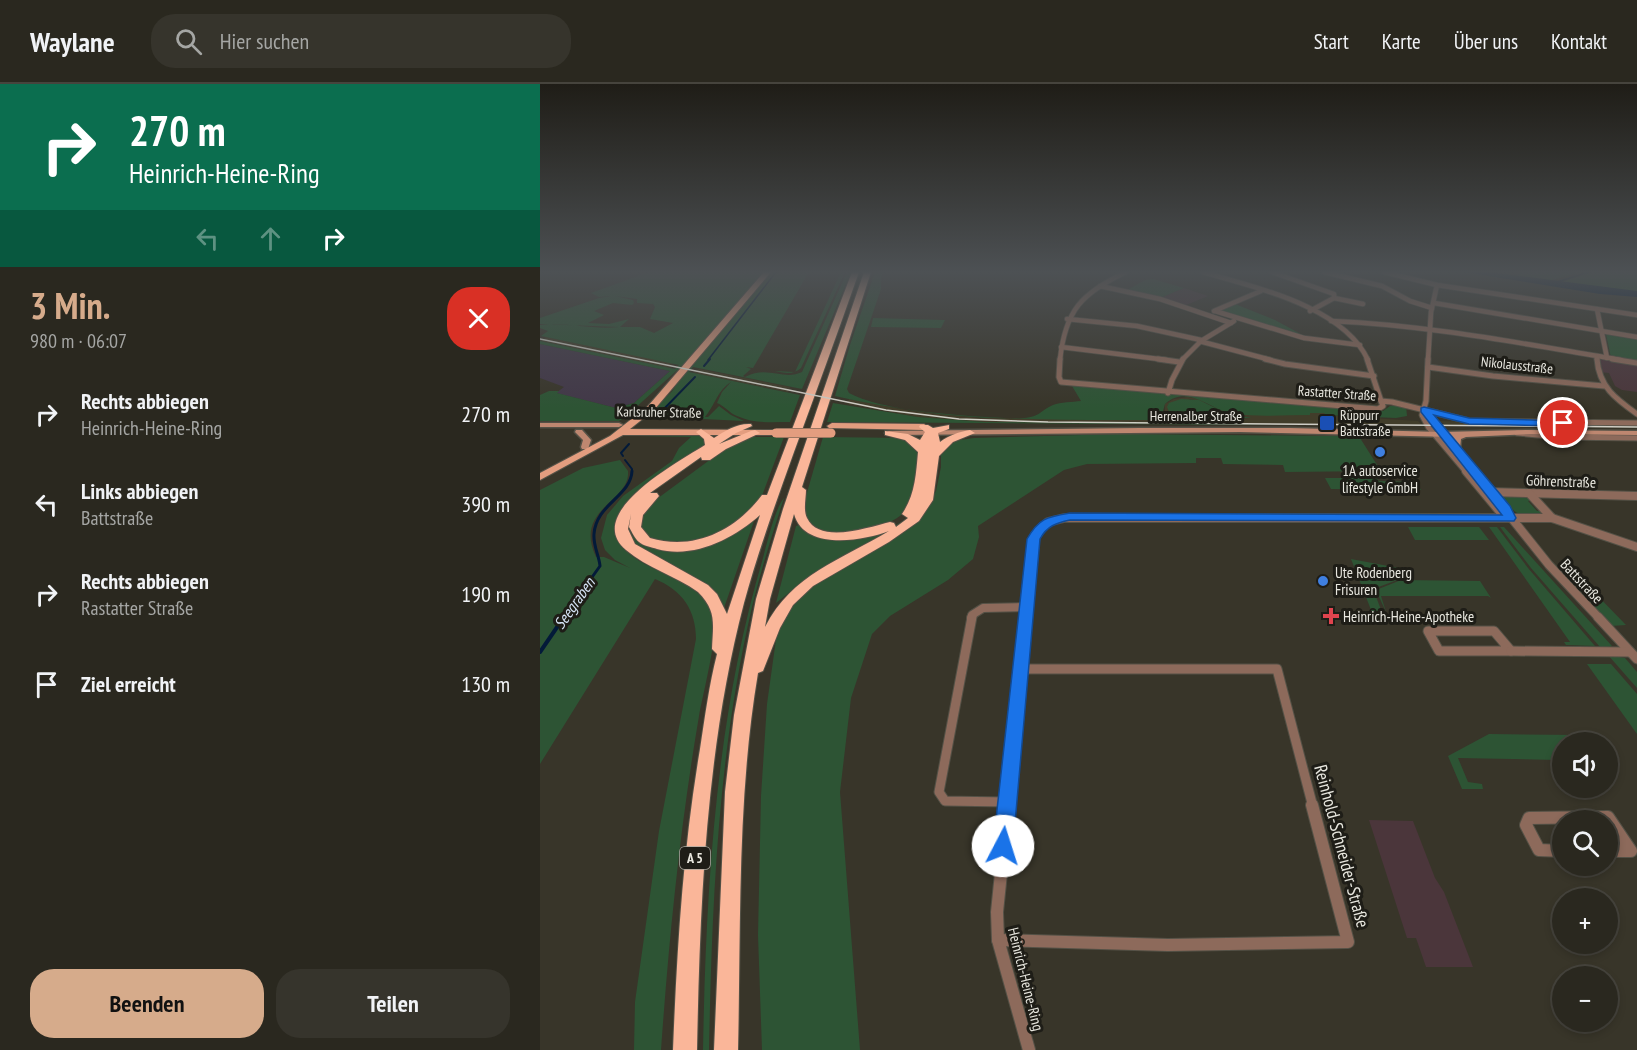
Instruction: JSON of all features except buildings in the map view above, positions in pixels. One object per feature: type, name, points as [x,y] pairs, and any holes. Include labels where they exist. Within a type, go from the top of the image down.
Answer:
[{"type":"highway","name":"A 5","points":[[685,1050],[690,914],[701,798],[719,678],[747,567],[839,317]]},
{"type":"highway","name":"A 5","points":[[726,1050],[734,792],[747,691],[763,599],[801,473],[853,317]]},
{"type":"highway","points":[[747,691],[779,615],[793,595],[825,570],[893,533],[921,511],[927,501],[930,431],[945,427]]},
{"type":"highway","points":[[751,429],[731,430],[716,446],[642,506],[637,514],[635,527],[645,541],[658,545],[680,546],[705,542],[730,532],[748,521],[759,509],[779,476]]},
{"type":"highway","points":[[719,678],[720,618],[714,600],[698,585],[630,548],[621,528],[626,511],[638,498],[716,446],[751,429]]},
{"type":"highway","points":[[701,432],[716,446]]},
{"type":"highway","points":[[889,433],[913,439],[928,453]]},
{"type":"highway","points":[[801,473],[800,509],[805,524],[827,535],[863,535],[897,522],[912,509],[920,491],[928,453],[948,439],[970,433]]},
{"type":"main road","points":[[620,429],[630,426],[661,398],[729,317]]},
{"type":"main road","points":[[540,477],[620,429],[680,374]]},
{"type":"main road","points":[[643,415],[646,422],[655,426]]},
{"type":"main road","name":"Karlsruher Straße","points":[[540,426],[644,432],[731,430]]},
{"type":"main road","name":"Karlsruher Straße","points":[[630,426],[731,430]]},
{"type":"main road","name":"Herrenalber Straße","points":[[945,427],[1039,430],[1637,433]]},
{"type":"main road","name":"Karlsruher Straße","points":[[540,431],[610,432],[620,429]]},
{"type":"main road","name":"Herrenalber Straße","points":[[751,429],[970,433],[1039,430]]},
{"type":"main road","name":"Herrenalber Straße","points":[[832,430],[889,433],[930,431]]},
{"type":"main road","name":"Herrenalber Straße","points":[[1437,431],[1468,434],[1531,432]]},
{"type":"main road","points":[[579,432],[587,440],[590,448]]},
{"type":"main road","points":[[590,448],[610,432]]},
{"type":"main road","points":[[540,472],[590,448],[644,432]]},
{"type":"main road","points":[[1456,449],[1457,438],[1468,434]]},
{"type":"street","points":[[1069,317],[1061,347],[1115,351],[1179,362]]},
{"type":"street","points":[[1216,317],[1231,322]]},
{"type":"street","points":[[1232,317],[1309,340],[1360,345]]},
{"type":"street","points":[[1323,317],[1349,333],[1360,345],[1374,376],[1381,401]]},
{"type":"street","points":[[1431,317],[1422,415],[1437,431]]},
{"type":"street","points":[[1512,317],[1637,337]]},
{"type":"street","points":[[1599,317],[1607,358]]},
{"type":"street","points":[[1168,393],[1179,362],[1200,340],[1238,319]]},
{"type":"street","points":[[1067,320],[1137,326],[1303,367],[1374,376]]},
{"type":"street","points":[[1331,321],[1382,323],[1430,329],[1637,363]]},
{"type":"street","name":"Rastatter Straße","points":[[1061,347],[1059,377],[1061,382],[1168,393],[1378,409],[1383,406],[1381,401],[1469,421],[1637,423]]},
{"type":"street","points":[[1597,356],[1597,372],[1604,386],[1637,414]]},
{"type":"street","name":"Nikolausstraße","points":[[1428,367],[1483,375],[1604,386]]},
{"type":"street","points":[[1424,410],[1437,431]]},
{"type":"street","name":"Battstraße","points":[[1437,431],[1456,449],[1488,492]]},
{"type":"street","name":"Battstraße","points":[[1437,431],[1488,492],[1508,512],[1510,518],[1549,565],[1637,659]]},
{"type":"street","points":[[1517,433],[1559,437],[1637,438]]},
{"type":"street","name":"Göhrenstraße","points":[[1488,492],[1637,496]]},
{"type":"street","points":[[1529,493],[1552,518]]},
{"type":"street","name":"Heinrich-Heine-Ring","points":[[1029,1050],[998,940],[997,912],[1036,532],[1045,523],[1062,518],[1510,518]]},
{"type":"street","points":[[1510,518],[1552,518],[1637,547]]},
{"type":"street","points":[[1007,802],[945,801],[939,792],[972,615],[983,608],[1027,607]]},
{"type":"street","points":[[1511,651],[1494,631],[1428,631],[1439,651],[1630,652]]},
{"type":"street","name":"Reinhold-Schneider-Straße","points":[[998,940],[1168,945],[1348,942],[1276,669],[1021,669]]},
{"type":"street","points":[[1552,818],[1529,818],[1526,825],[1539,850],[1552,851]]},
{"type":"street","points":[[1618,830],[1634,851]]},
{"type":"street","points":[[1618,851],[1634,851]]},
{"type":"shaded area","points":[[546,337],[673,363],[668,368],[540,341]]},
{"type":"shaded area","points":[[540,344],[670,371],[634,403],[616,408],[556,393],[564,387],[540,378]]},
{"type":"shaded area","points":[[1600,358],[1637,365],[1637,392],[1622,390],[1615,386],[1609,373],[1600,372]]},
{"type":"shaded area","points":[[699,369],[790,387],[788,392],[694,373]]},
{"type":"shaded area","points":[[1188,397],[1204,400],[1236,415],[1325,413],[1326,415],[1418,421],[1422,425],[996,423],[918,417],[847,404],[849,399],[911,411],[979,418],[1175,420],[1165,412],[1165,404],[1174,399]],"holes":[[[1190,399],[1207,403],[1228,414],[1251,418],[1187,420],[1176,418],[1168,411]]]},
{"type":"shaded area","points":[[1439,421],[1637,425],[1637,428],[1446,425]]},
{"type":"shaded area","points":[[1369,820],[1413,821],[1473,967],[1426,967],[1416,938],[1407,938]]},
{"type":"green space","points":[[543,317],[600,317],[588,323],[609,324],[629,319],[620,327],[640,327],[654,333],[673,323],[650,319],[651,317],[726,317],[684,364],[619,421],[540,421],[540,395],[549,391],[559,391],[557,393],[616,408],[634,403],[670,371],[540,344],[540,341],[675,369],[679,365],[541,336],[548,331],[540,328],[540,325],[550,324],[540,324],[540,318]],"holes":[[[570,325],[619,327],[599,328]]]},
{"type":"green space","points":[[733,317],[783,317],[753,368],[746,367],[751,369],[743,376],[745,377],[761,372],[789,375],[802,372],[827,317],[832,317],[802,389],[693,367],[689,372],[800,395],[790,422],[743,419],[717,403],[722,392],[731,382],[722,390],[705,417],[708,417],[719,406],[744,421],[661,417],[648,419],[653,409],[674,389]]},
{"type":"green space","points":[[820,317],[824,317],[801,368],[795,372]]},
{"type":"green space","points":[[860,317],[871,317],[847,389],[849,393],[865,400],[902,408],[877,405],[835,396]]},
{"type":"green space","points":[[1239,317],[1268,317],[1308,338]]},
{"type":"green space","points":[[873,318],[945,320],[941,328],[871,327]]},
{"type":"green space","points":[[1606,334],[1637,339],[1637,362],[1611,358]]},
{"type":"green space","points":[[1072,386],[1383,411],[1390,406],[1406,406],[1407,416],[1396,418],[1326,415],[1324,413],[1243,415],[1225,412],[1200,400],[1182,396],[1165,404],[1163,411],[1177,420],[1009,418],[1029,417],[1056,404],[1081,401]]},
{"type":"green space","points":[[1181,399],[1199,400],[1228,414],[1252,418],[1179,418],[1169,412],[1167,407],[1169,403]]},
{"type":"green space","points":[[833,403],[918,417],[985,422],[1285,425],[827,422]]},
{"type":"green space","points":[[923,411],[1009,418],[985,418]]},
{"type":"green space","points":[[1121,434],[1360,438],[1381,471],[1285,472],[1283,465],[1223,464],[1221,458],[1196,458],[1196,463],[1087,464],[1064,470],[978,526],[979,537],[973,559],[948,580],[890,616],[872,634],[851,698],[840,792],[860,1050],[762,1050],[758,935],[761,796],[767,704],[778,625],[804,590],[923,514],[936,491],[941,467],[941,450],[953,441],[974,438]]},
{"type":"green space","points":[[696,435],[705,438],[706,446],[639,493],[617,537],[636,559],[693,589],[705,600],[714,614],[715,621],[713,647],[692,758],[681,841],[661,1050],[634,1050],[635,1002],[659,831],[696,639],[695,629],[686,602],[673,589],[655,579],[540,764],[540,490],[583,468],[620,460],[628,471],[627,482],[597,516],[592,527],[591,541],[596,557],[604,557],[630,568],[615,560],[605,550],[601,538],[607,515],[623,496],[672,461],[679,448],[691,437],[639,436]]},
{"type":"green space","points":[[751,437],[784,437],[760,501],[725,532],[693,541],[672,543],[649,538],[640,527],[642,515],[650,504],[734,442]]},
{"type":"green space","points":[[823,437],[906,438],[920,450],[915,488],[907,509],[899,517],[887,523],[859,532],[829,532],[817,528],[808,521],[804,503]]},
{"type":"green space","points":[[722,442],[646,496],[632,512],[629,523],[632,535],[639,541],[660,548],[735,533],[754,521],[724,608],[718,597],[635,546],[628,536],[627,517],[649,491]]},
{"type":"green space","points":[[1325,478],[1377,478],[1379,481],[1416,482],[1421,490],[1331,489]]},
{"type":"green space","points":[[1503,495],[1525,495],[1533,500],[1528,501],[1537,511],[1543,511],[1545,514],[1531,517],[1515,512],[1501,497]]},
{"type":"green space","points":[[784,498],[752,607],[731,717],[715,883],[709,1050],[703,1050],[711,863],[724,740],[747,618],[777,509]]},
{"type":"green space","points":[[909,517],[896,527],[804,581],[776,603],[796,526],[799,525],[817,536],[893,527]]},
{"type":"green space","points":[[1408,527],[1479,527],[1489,540],[1415,540]]},
{"type":"green space","points":[[1489,527],[1497,527],[1528,568],[1595,646],[1566,645],[1564,642],[1570,642]]},
{"type":"green space","points":[[1500,527],[1504,527],[1612,646],[1600,647],[1531,568]]},
{"type":"green space","points":[[1351,559],[1399,568],[1403,578],[1373,589],[1385,620],[1375,620]]},
{"type":"green space","points":[[1401,580],[1480,581],[1491,598],[1488,596],[1381,596],[1386,612],[1376,590]]},
{"type":"green space","points":[[1577,589],[1591,589],[1626,625],[1611,626]]},
{"type":"green space","points":[[1608,655],[1625,658],[1637,672],[1637,688]]},
{"type":"green space","points":[[1587,664],[1611,664],[1637,694],[1637,734]]},
{"type":"green space","points":[[1489,734],[1552,735],[1552,760],[1458,758],[1468,782],[1482,784],[1483,789],[1462,789],[1448,756]]},
{"type":"waterway","name":"Seegraben","points":[[708,360],[741,317]]},
{"type":"waterway","name":"Seegraben","points":[[704,366],[710,359]]},
{"type":"waterway","name":"Seegraben","points":[[659,414],[695,377]]},
{"type":"waterway","name":"Seegraben","points":[[623,456],[621,453],[629,444]]},
{"type":"waterway","name":"Seegraben","points":[[625,460],[632,471]]},
{"type":"waterway","name":"Seegraben","points":[[563,618],[600,566],[594,538],[596,524],[607,507],[626,487],[632,471]]},
{"type":"waterway","name":"Seegraben","points":[[540,652],[564,617]]},
{"type":"tram line","points":[[540,339],[886,410],[959,419],[1048,422],[1637,427]]},
{"type":"place","name":"Rüppurr Battstraße","points":[[1327,423]]},
{"type":"place","name":"1A autoservice lifestyle GmbH","points":[[1380,452]]},
{"type":"place","name":"Ute Rodenberg Frisuren","points":[[1323,581]]},
{"type":"place","name":"Heinrich-Heine-Apotheke","points":[[1331,616]]},
{"type":"route","points":[[1003,846],[1034,539],[1036,532],[1045,523],[1070,517],[1510,518],[1505,508],[1424,410],[1469,421],[1563,423]]}]
